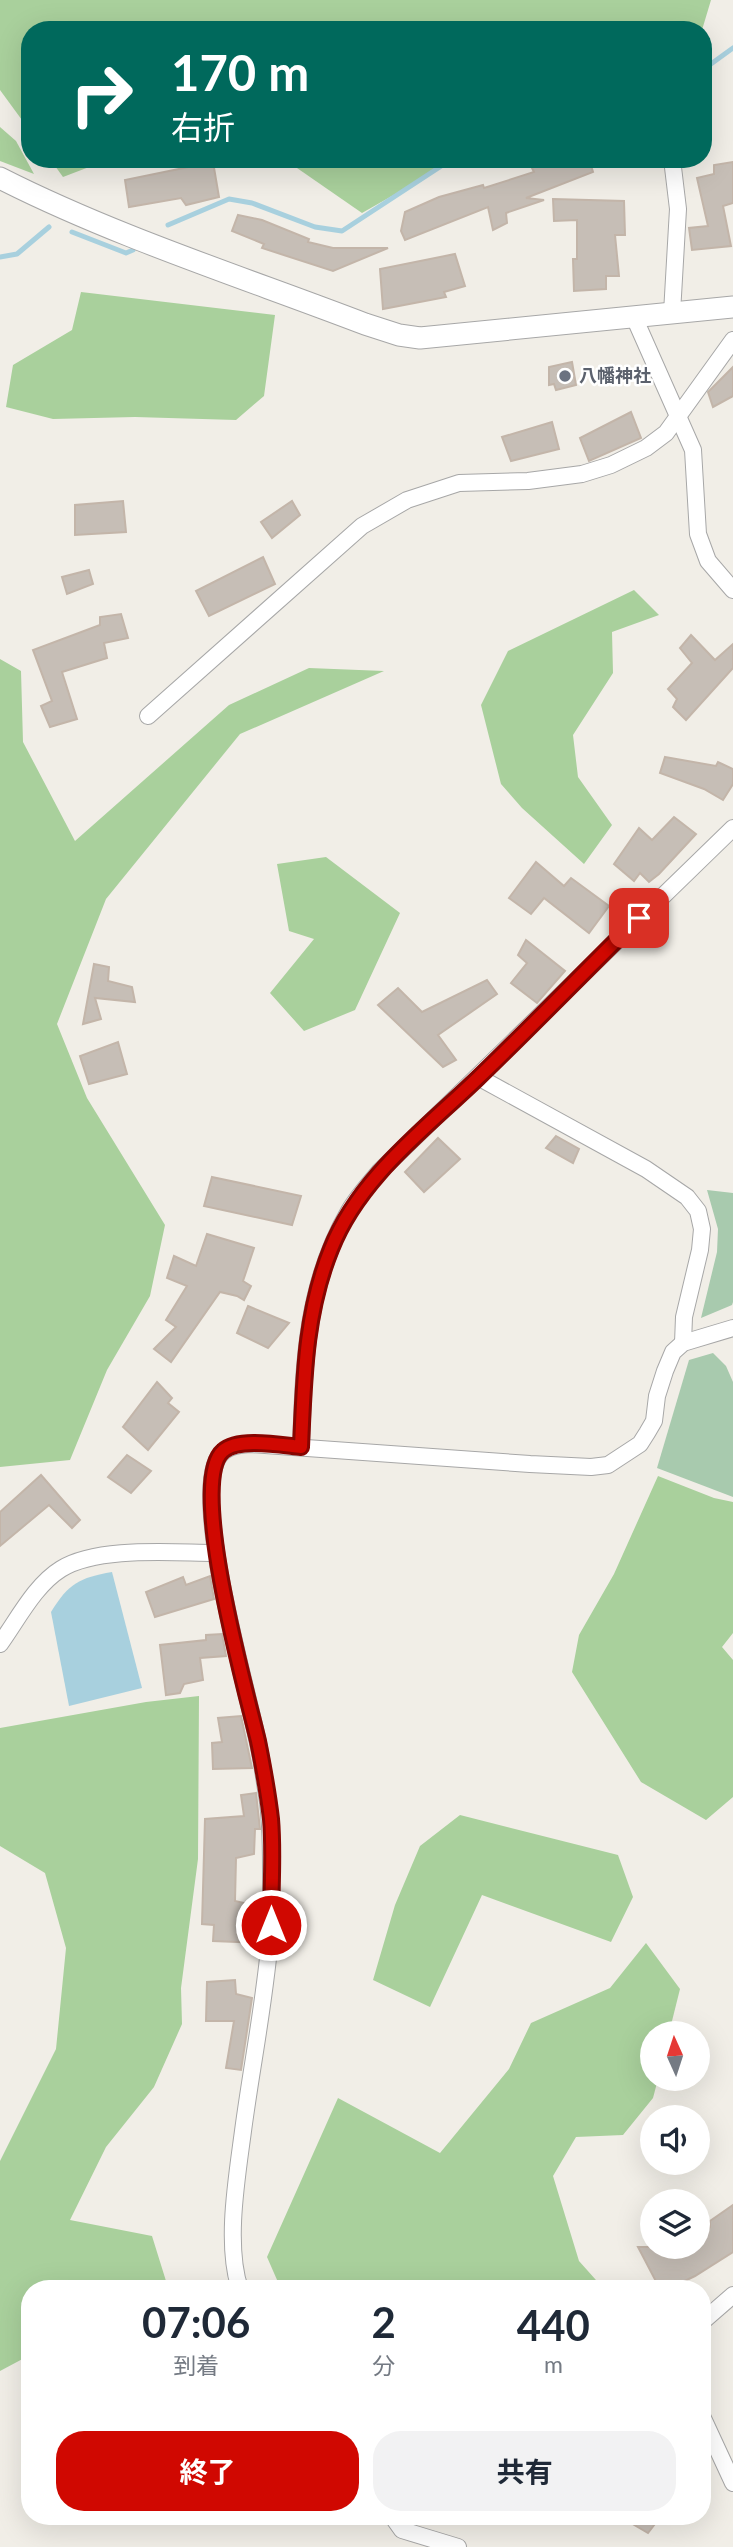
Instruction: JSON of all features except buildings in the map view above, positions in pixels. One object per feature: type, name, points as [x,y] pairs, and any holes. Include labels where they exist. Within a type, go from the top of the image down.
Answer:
[{"type":"street","points":[[672,313],[678,209],[673,168]]},
{"type":"street","points":[[0,178],[32,194],[152,243],[399,335],[420,338],[733,307]]},
{"type":"street","points":[[634,317],[694,450],[698,534],[708,561],[733,590]]},
{"type":"street","points":[[148,716],[362,526],[407,500],[459,483],[528,481],[582,474],[611,465],[646,449],[666,433],[733,340]]},
{"type":"street","points":[[301,1447],[307,1332],[331,1247],[350,1209],[379,1172],[733,828]]},
{"type":"street","points":[[478,1077],[646,1169],[687,1197],[698,1211],[702,1229],[700,1250],[684,1317],[683,1343]]},
{"type":"street","points":[[239,2280],[235,2254],[235,2188],[251,2067],[264,1998],[271,1925],[271,1820],[258,1743],[238,1663],[216,1553],[212,1482],[216,1461],[223,1451],[250,1444],[530,1464],[591,1467],[608,1465],[640,1444],[647,1433],[654,1420],[665,1371],[673,1352],[683,1343],[733,1328]]},
{"type":"street","points":[[0,1644],[39,1588],[62,1568],[102,1555],[216,1553]]},
{"type":"street","points":[[711,2314],[733,2295]]},
{"type":"street","points":[[711,2435],[733,2483]]},
{"type":"street","points":[[398,2525],[402,2530],[458,2547]]},
{"type":"green space","points":[[0,0],[711,0],[705,21],[21,21],[21,119],[0,90]]},
{"type":"green space","points":[[0,127],[16,141],[21,150],[21,168],[31,168],[34,174],[0,161]]},
{"type":"green space","points":[[56,168],[86,168],[63,177]]},
{"type":"green space","points":[[297,168],[441,168],[362,213]]},
{"type":"green space","points":[[81,292],[275,315],[264,396],[236,420],[135,417],[53,419],[6,407],[13,365],[72,330]]},
{"type":"green space","points":[[634,590],[659,615],[612,632],[613,673],[573,735],[578,777],[612,825],[584,864],[522,808],[501,784],[481,705],[508,651]]},
{"type":"green space","points":[[0,659],[21,671],[23,742],[75,841],[229,705],[309,668],[384,671],[240,734],[106,899],[57,1024],[87,1098],[165,1225],[150,1296],[107,1370],[70,1460],[0,1467]]},
{"type":"green space","points":[[326,857],[400,913],[355,1010],[304,1031],[270,993],[314,939],[289,931],[277,864]]},
{"type":"green space","points":[[707,1190],[733,1193],[733,1302],[732,1305],[701,1318],[717,1252],[718,1229]]},
{"type":"green space","points":[[713,1353],[726,1366],[733,1382],[733,1497],[657,1468],[689,1360]]},
{"type":"green space","points":[[658,1476],[714,1498],[733,1502],[733,1633],[722,1647],[733,1660],[733,1797],[706,1820],[641,1782],[572,1672],[579,1635],[614,1574]]},
{"type":"green space","points":[[199,1696],[198,1859],[181,1988],[182,2024],[154,2087],[106,2147],[70,2220],[152,2236],[166,2280],[21,2280],[21,2360],[0,2371],[0,2161],[56,2049],[66,1948],[45,1873],[0,1846],[0,1728],[146,1702]]},
{"type":"green space","points":[[460,1815],[618,1855],[633,1897],[611,1942],[482,1895],[430,2007],[373,1980],[395,1905],[420,1846]]},
{"type":"green space","points":[[646,1943],[680,1989],[672,2021],[640,2021],[640,2091],[655,2091],[653,2098],[647,2105],[640,2105],[640,2114],[623,2135],[576,2137],[553,2176],[579,2261],[596,2280],[277,2280],[267,2257],[338,2098],[440,2153],[509,2069],[531,2023],[610,1988]]},
{"type":"water","points":[[112,1572],[142,1688],[69,1706],[51,1612],[63,1594],[76,1583]]},
{"type":"waterway","points":[[712,63],[733,48]]},
{"type":"waterway","points":[[168,225],[229,199],[252,203],[315,227],[342,231],[438,168]]},
{"type":"waterway","points":[[0,257],[17,254],[49,227]]},
{"type":"waterway","points":[[72,232],[126,253],[133,250]]},
{"type":"place","name":"八幡神社","points":[[565,376]]},
{"type":"route","points":[[271,1925],[271,1820],[258,1743],[238,1663],[216,1553],[212,1508],[212,1482],[216,1461],[223,1451],[234,1446],[271,1444],[301,1447],[307,1332],[331,1247],[350,1209],[379,1172],[639,918]]}]
